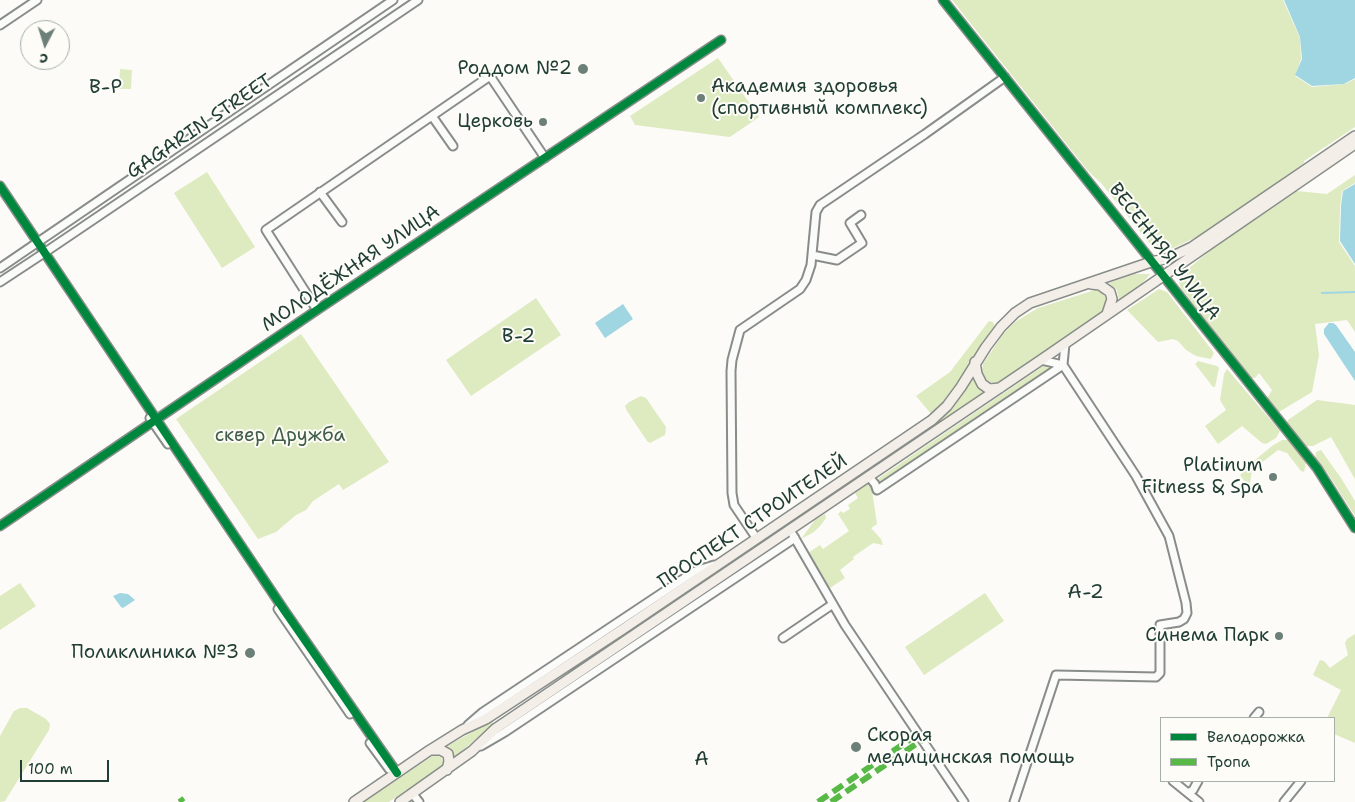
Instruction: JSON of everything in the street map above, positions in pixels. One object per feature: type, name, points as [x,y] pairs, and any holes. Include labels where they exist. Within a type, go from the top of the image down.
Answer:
[{"type":"main road","name":"ПРОСПЕКТ СТРОИТЕЛЕЙ","points":[[354,802],[430,750],[462,730],[486,719],[724,562],[932,420],[952,400],[975,362],[1001,327],[1015,313],[1030,304],[1151,262],[1169,258],[1192,246],[1355,136]]},
{"type":"main road","name":"ПРОСПЕКТ СТРОИТЕЛЕЙ","points":[[400,802],[411,797],[472,751],[495,729],[792,534],[869,477],[1355,144]]},
{"type":"main road","points":[[1090,284],[1100,285],[1110,292],[1112,299],[1107,315]]},
{"type":"main road","points":[[975,362],[977,374],[982,384],[989,389],[1000,388]]},
{"type":"main road","points":[[430,750],[441,750],[448,754],[450,761],[446,770]]},
{"type":"street","points":[[0,25],[37,0]]},
{"type":"street","name":"GAGARIN STREET","points":[[0,268],[393,0]]},
{"type":"street","name":"GAGARIN STREET","points":[[0,282],[418,0]]},
{"type":"street","name":"ВЕСЕННЯЯ УЛИЦА","points":[[943,0],[1317,468],[1355,528]]},
{"type":"street","name":"МОЛОДЁЖНАЯ УЛИЦА","points":[[0,526],[317,310],[721,40]]},
{"type":"street","points":[[317,310],[266,230],[490,76],[545,158]]},
{"type":"street","points":[[757,539],[734,506],[732,493],[732,360],[740,330],[800,289],[806,280],[811,265],[816,212],[820,205],[1005,77]]},
{"type":"street","points":[[432,116],[453,146]]},
{"type":"street","points":[[0,186],[36,244]]},
{"type":"street","points":[[320,192],[342,222]]},
{"type":"street","points":[[0,193],[155,420],[262,581],[310,658],[395,774]]},
{"type":"street","points":[[812,254],[837,260],[862,243],[850,223],[861,215]]},
{"type":"street","points":[[1014,802],[1056,675],[1156,677],[1160,672],[1160,625],[1179,622],[1184,619],[1187,613],[1169,536],[1136,476],[1063,366],[1065,344]]},
{"type":"street","points":[[1041,360],[1063,366]]},
{"type":"street","points":[[869,477],[877,490],[1063,366]]},
{"type":"street","points":[[792,534],[871,665],[964,802]]},
{"type":"street","points":[[783,638],[833,604]]},
{"type":"street","points":[[1174,782],[1199,802]]},
{"type":"street","points":[[1188,793],[1193,790],[1197,782]]},
{"type":"street","points":[[1284,802],[1300,782]]},
{"type":"street","points":[[411,797],[419,802]]},
{"type":"green space","points":[[952,0],[1283,0],[1300,38],[1301,59],[1295,76],[1312,87],[1345,84],[1355,79],[1355,127],[1304,161],[1304,163],[1207,232],[1163,253],[1151,245],[1101,183],[1088,171]]},
{"type":"green space","name":"Академия здоровья (спортивный комплекс)","points":[[718,58],[759,117],[730,137],[635,125],[630,116]]},
{"type":"green space","points":[[120,69],[132,70],[131,89],[119,89]]},
{"type":"green space","points":[[207,172],[255,247],[222,268],[174,193]]},
{"type":"green space","points":[[1355,175],[1355,183],[1342,191],[1339,242],[1355,266],[1355,332],[1347,320],[1315,324],[1319,355],[1312,392],[1279,412],[1268,399],[1272,390],[1259,373],[1255,378],[1251,378],[1181,288],[1177,278],[1217,245],[1297,191],[1327,194]]},
{"type":"green space","points":[[1135,274],[1150,274],[1140,286],[1119,300],[1117,290],[1109,283]]},
{"type":"green space","points":[[1159,289],[1167,292],[1214,353],[1211,359],[1196,356],[1173,339],[1158,342],[1127,310]]},
{"type":"green space","points":[[1095,290],[1100,291],[1105,297],[1106,302],[1103,311],[999,383],[990,382],[985,379],[982,370],[983,364],[1003,334],[1015,322],[1038,308]]},
{"type":"green space","points":[[536,298],[561,335],[471,396],[446,360]]},
{"type":"green space","points":[[989,321],[993,322],[995,330],[946,403],[932,415],[916,396],[950,372]]},
{"type":"green space","name":"сквер Дружба","points":[[301,334],[389,462],[343,490],[339,484],[313,501],[306,510],[296,515],[276,532],[258,539],[176,419]]},
{"type":"green space","points":[[1198,361],[1219,368],[1215,387],[1213,387],[1195,364]]},
{"type":"green space","points":[[1045,365],[1053,366],[1054,369],[880,485],[879,478]]},
{"type":"green space","points":[[1227,369],[1280,431],[1276,438],[1266,444],[1262,443],[1242,426],[1218,444],[1205,426],[1226,410],[1220,400],[1224,374]]},
{"type":"green space","points":[[974,377],[977,386],[987,392],[940,424],[938,422],[950,411]]},
{"type":"green space","points":[[641,396],[646,398],[666,427],[665,435],[650,443],[625,406]]},
{"type":"green space","points":[[1317,400],[1355,405],[1355,479],[1331,437],[1313,446],[1305,446],[1287,424],[1288,420]]},
{"type":"green space","points":[[1282,440],[1289,440],[1306,462],[1304,472],[1301,471],[1287,453],[1278,450],[1252,470],[1250,483],[1253,488],[1251,490],[1240,475],[1255,460]]},
{"type":"green space","points":[[1321,450],[1355,501],[1355,516],[1328,474],[1315,459],[1316,452]]},
{"type":"green space","points":[[867,484],[871,484],[877,524],[871,528],[881,539],[883,545],[873,543],[853,557],[854,559],[840,570],[845,578],[830,588],[808,553],[820,545],[823,549],[849,531],[838,514],[841,511],[843,513],[850,509],[848,505],[858,498],[855,493]]},
{"type":"green space","points":[[825,514],[826,518],[821,525],[814,532],[801,539],[815,520]]},
{"type":"green space","points":[[20,583],[36,606],[0,630],[0,596]]},
{"type":"green space","points":[[985,593],[1004,621],[924,675],[905,647]]},
{"type":"green space","points":[[1355,634],[1355,743],[1335,734],[1335,717],[1328,717],[1341,690],[1313,675],[1320,660],[1324,661],[1330,668],[1348,655],[1345,643],[1347,639]]},
{"type":"green space","points":[[20,708],[27,708],[46,719],[50,724],[49,730],[5,801],[0,802],[0,736],[14,711]]},
{"type":"green space","points":[[492,721],[494,724],[452,759],[444,748]]},
{"type":"green space","points":[[434,755],[441,757],[442,766],[389,802],[364,802]]},
{"type":"water","points":[[1284,0],[1355,0],[1355,78],[1344,84],[1312,86],[1295,75],[1302,59],[1300,37]]},
{"type":"water","points":[[1355,184],[1355,264],[1340,241],[1343,191]]},
{"type":"water","points":[[623,304],[633,319],[605,338],[595,323]]},
{"type":"water","points":[[1329,323],[1336,325],[1355,352],[1355,381],[1324,334],[1324,329]]},
{"type":"water","points":[[120,593],[128,594],[135,600],[123,608],[113,596]]},
{"type":"waterway","points":[[1322,293],[1355,292]]},
{"type":"marked path","points":[[818,802],[918,734]]},
{"type":"marked path","points":[[831,802],[922,740]]},
{"type":"marked path","points":[[180,798],[183,802]]},
{"type":"cycle path","points":[[943,0],[1317,468],[1355,528]]},
{"type":"cycle path","points":[[0,526],[317,310],[721,40]]},
{"type":"cycle path","points":[[0,186],[284,610],[397,773]]},
{"type":"place","name":"Роддом №2","points":[[583,69]]},
{"type":"place","name":"Академия здоровья (спортивный комплекс)","points":[[701,98]]},
{"type":"place","name":"Церковь","points":[[543,122]]},
{"type":"place","name":"Platinum Fitness & Spa","points":[[1273,477]]},
{"type":"place","name":"Синема Парк","points":[[1279,636]]},
{"type":"place","name":"Поликлиника №3","points":[[250,653]]},
{"type":"place","name":"Скорая медицинская помощь","points":[[856,747]]},
{"type":"district","name":"В-Р","points":[[106,88]]},
{"type":"district","name":"В-2","points":[[519,337]]},
{"type":"district","name":"А-2","points":[[1086,593]]},
{"type":"district","name":"А","points":[[702,760]]}]
